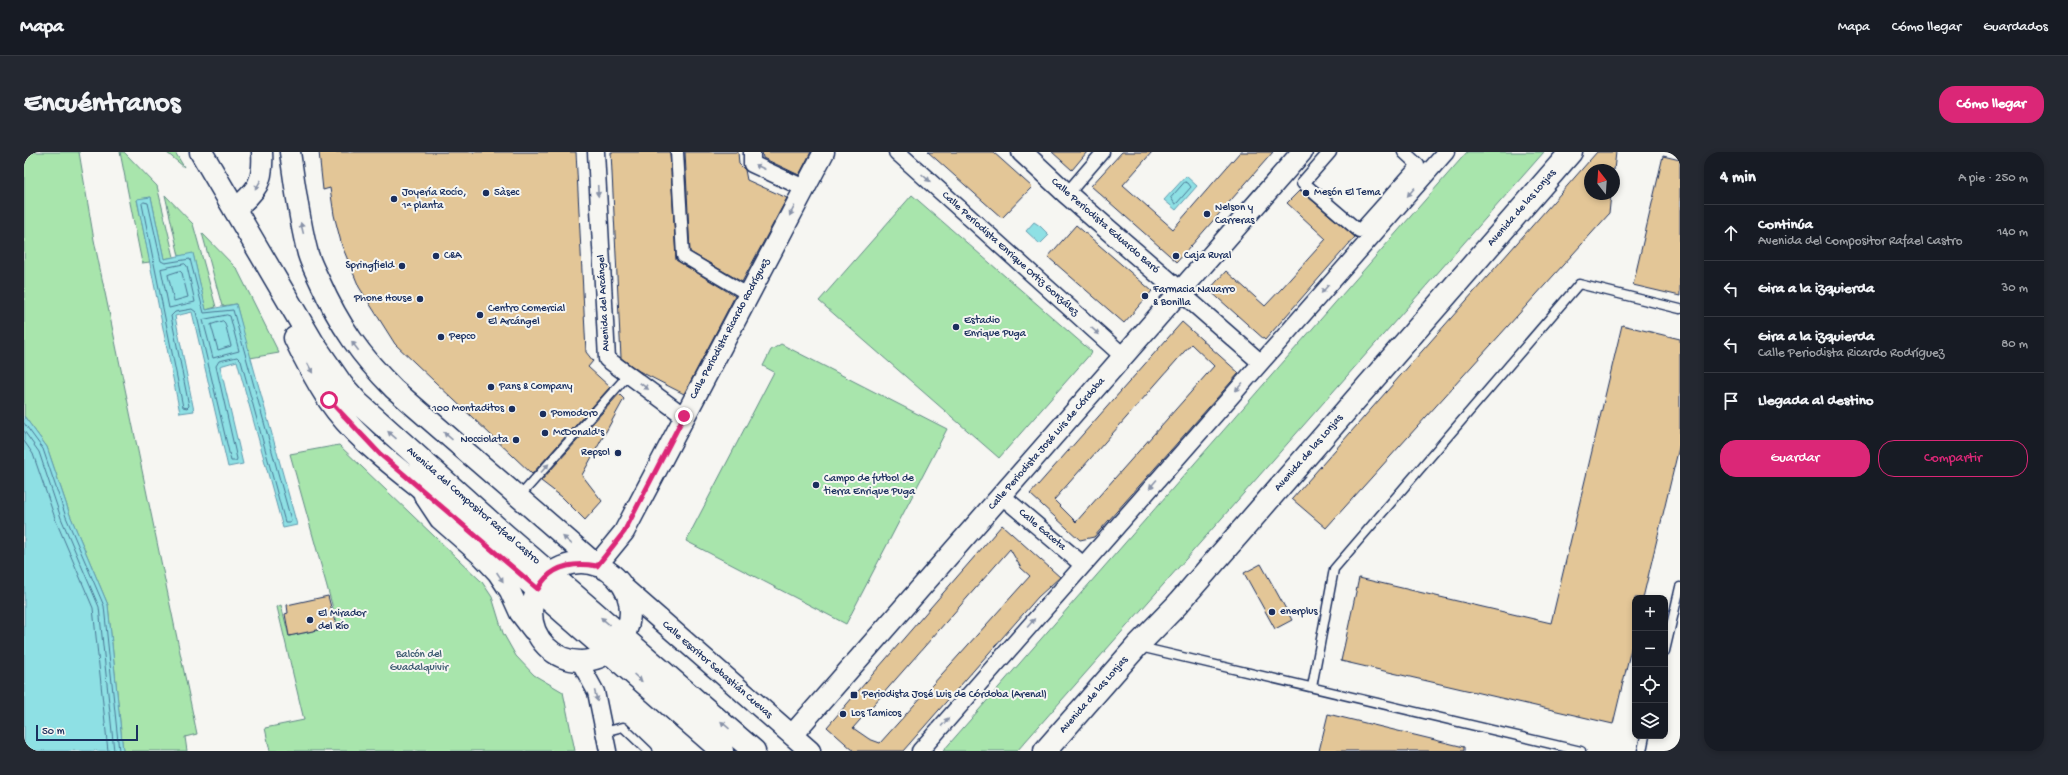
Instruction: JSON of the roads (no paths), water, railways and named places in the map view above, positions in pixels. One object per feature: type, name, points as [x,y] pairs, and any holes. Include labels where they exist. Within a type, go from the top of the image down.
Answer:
[{"type":"main road","name":"Avenida del Compositor Rafael Castro","points":[[201,152],[313,343],[346,389],[377,422],[544,582],[616,644],[754,751]]},
{"type":"main road","name":"Avenida de las Lonjas","points":[[1048,749],[1137,646],[1176,606],[1572,152]]},
{"type":"main road","name":"Avenida del Compositor Rafael Castro","points":[[237,215],[300,348],[329,400],[380,454],[419,486],[544,582]]},
{"type":"main road","name":"Avenida del Compositor Rafael Castro","points":[[616,644],[722,751]]},
{"type":"street","points":[[237,215],[260,184],[263,169],[262,152]]},
{"type":"street","points":[[290,152],[300,217],[309,256],[330,305],[345,332],[368,363],[394,389],[597,566]]},
{"type":"street","name":"Avenida del Arcángel","points":[[596,152],[607,359],[684,416]]},
{"type":"street","points":[[677,152],[683,256],[749,295]]},
{"type":"street","points":[[752,152],[752,164],[804,188]]},
{"type":"street","name":"Calle Periodista Ricardo Rodríguez","points":[[597,566],[624,532],[824,152]]},
{"type":"street","name":"Calle Periodista Eduardo Baró","points":[[1022,152],[1067,194],[1260,362]]},
{"type":"street","points":[[1067,194],[1103,152]]},
{"type":"street","points":[[1308,178],[1330,152]]},
{"type":"street","points":[[1399,152],[1421,171]]},
{"type":"street","points":[[1404,152],[1418,165],[1421,171]]},
{"type":"street","points":[[920,751],[1260,362],[1367,231],[1421,171],[1446,152]]},
{"type":"street","name":"Calle Periodista Enrique Ortiz González","points":[[901,153],[1123,356]]},
{"type":"street","points":[[1296,156],[1308,178],[1367,231]]},
{"type":"street","name":"Calle Periodista José Luis de Córdoba","points":[[792,735],[1002,496],[1296,156]]},
{"type":"street","name":"Avenida del Compositor Rafael Castro","points":[[419,486],[440,520],[483,557],[498,573],[510,591],[520,613],[548,649],[562,657],[579,661]]},
{"type":"street","name":"Calle Gaceta","points":[[1002,496],[1082,564]]},
{"type":"street","points":[[538,636],[532,620],[532,609],[544,582],[564,566],[580,563],[597,566]]},
{"type":"street","name":"Calle Escritor Sebastián Cuevas","points":[[597,566],[617,578],[624,588],[810,751]]},
{"type":"street","points":[[608,751],[596,692],[579,661],[592,660],[616,644],[629,620],[629,604],[624,588]]},
{"type":"lane","points":[[1312,687],[1334,569],[1579,284],[1680,309]]},
{"type":"lane","points":[[519,497],[628,375]]},
{"type":"lane","points":[[1668,638],[1680,587]]},
{"type":"lane","points":[[1137,646],[1581,751]]},
{"type":"lane","points":[[604,732],[623,728],[648,751]]},
{"type":"lane","points":[[1642,751],[1644,739]]},
{"type":"water","points":[[1186,176],[1197,186],[1176,210],[1164,200]]},
{"type":"water","points":[[151,197],[164,259],[193,253],[206,310],[236,304],[297,525],[283,528],[237,361],[220,366],[243,464],[228,467],[192,312],[175,316],[194,411],[180,413],[137,199]]},
{"type":"water","points":[[1034,222],[1049,235],[1040,244],[1026,231]]},
{"type":"water","points":[[24,416],[47,447],[70,515],[108,605],[123,751],[24,751]]},
{"type":"place","name":"5àsec","points":[[486,193]]},
{"type":"place","name":"Mesón El Tema","points":[[1306,193]]},
{"type":"place","name":"Joyería Rocío, 1ª planta","points":[[394,199]]},
{"type":"place","name":"Nelson y Carreras","points":[[1207,214]]},
{"type":"place","name":"C&A","points":[[436,256]]},
{"type":"place","name":"Caja Rural","points":[[1176,256]]},
{"type":"place","name":"Springfield","points":[[402,266]]},
{"type":"place","name":"Farmacia Navarro & Bonilla","points":[[1145,296]]},
{"type":"place","name":"Phone House","points":[[420,299]]},
{"type":"place","name":"Centro Comercial El Arcángel","points":[[480,315]]},
{"type":"place","name":"Estadio Enrique Puga","points":[[956,327]]},
{"type":"place","name":"Pepco","points":[[441,337]]},
{"type":"place","name":"Pans & Company","points":[[491,387]]},
{"type":"place","name":"100 Montaditos","points":[[512,409]]},
{"type":"place","name":"Pomodoro","points":[[543,414]]},
{"type":"place","name":"McDonald's","points":[[545,433]]},
{"type":"place","name":"Nocciolata","points":[[516,440]]},
{"type":"place","name":"Repsol","points":[[618,453]]},
{"type":"place","name":"Campo de futbol de tierra Enrique Puga","points":[[816,485]]},
{"type":"place","name":"enerplus","points":[[1272,612]]},
{"type":"place","name":"El Mirador del Río","points":[[310,620]]},
{"type":"place","name":"Periodista José Luis de Córdoba (Arenal)","points":[[854,695]]},
{"type":"place","name":"Los Tamicos","points":[[843,714]]},
{"type":"park label","name":"Balcón del Guadalquivir","points":[[419,661]]}]
